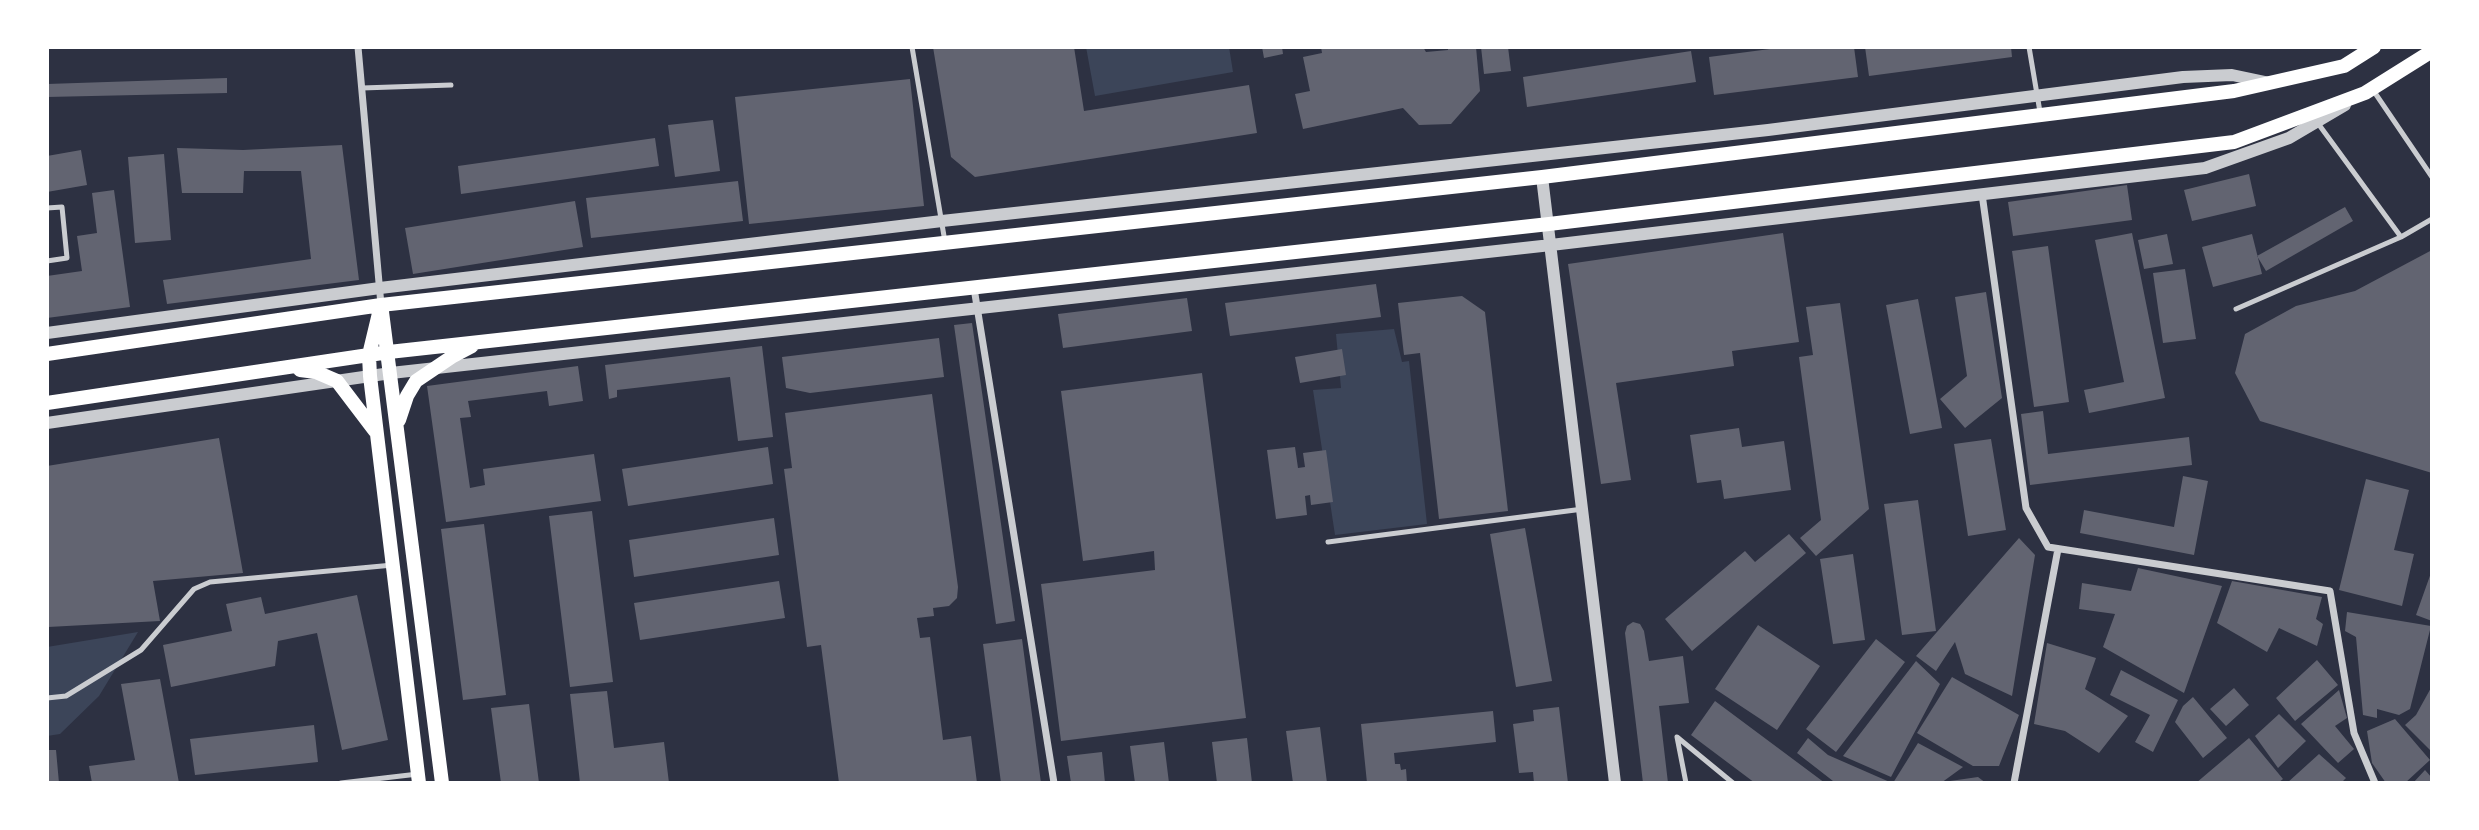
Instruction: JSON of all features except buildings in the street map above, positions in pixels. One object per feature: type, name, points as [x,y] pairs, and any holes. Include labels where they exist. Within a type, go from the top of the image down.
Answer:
[{"type":"main road","points":[[47,354],[381,305],[1542,177],[2234,91],[2344,66],[2374,47]]},
{"type":"main road","points":[[47,402],[389,352],[1549,224],[2234,142],[2369,91],[2432,51]]},
{"type":"main road","points":[[381,305],[442,783]]},
{"type":"main road","points":[[381,305],[369,355],[370,376],[418,778]]},
{"type":"main road","points":[[397,425],[407,396],[416,381],[453,356],[482,342]]},
{"type":"main road","points":[[282,368],[316,372],[337,381],[377,434]]},
{"type":"street","points":[[358,47],[381,305]]},
{"type":"street","points":[[47,333],[380,288],[942,221],[1740,134],[2183,78],[2232,75],[2270,83]]},
{"type":"street","points":[[47,423],[391,373],[1551,245],[2205,168],[2290,138],[2369,91]]},
{"type":"street","points":[[1542,177],[1615,783]]},
{"type":"street","points":[[1982,194],[2026,508],[2048,547],[2330,590],[2354,733],[2375,783]]},
{"type":"street","points":[[974,287],[1054,783]]},
{"type":"street","points":[[2014,783],[2058,549]]},
{"type":"lane","points":[[912,47],[945,242]]},
{"type":"lane","points":[[2029,47],[2041,115]]},
{"type":"lane","points":[[362,88],[451,85]]},
{"type":"lane","points":[[2369,91],[2432,177]]},
{"type":"lane","points":[[2317,122],[2400,237]]},
{"type":"lane","points":[[47,208],[61,207],[67,258],[47,261]]},
{"type":"lane","points":[[2236,309],[2400,237],[2432,219]]},
{"type":"lane","points":[[1328,542],[1583,509]]},
{"type":"lane","points":[[47,698],[66,696],[141,650],[194,589],[210,582],[393,565]]},
{"type":"lane","points":[[1686,783],[1677,737],[1733,783]]},
{"type":"lane","points":[[341,783],[418,778]]},
{"type":"shaded area","points":[[1086,47],[1229,47],[1233,72],[1095,96]]},
{"type":"shaded area","points":[[1394,329],[1402,362],[1409,361],[1427,524],[1335,535],[1313,390],[1341,388],[1336,334]]},
{"type":"shaded area","points":[[138,632],[99,696],[60,734],[47,736],[47,647]]}]
